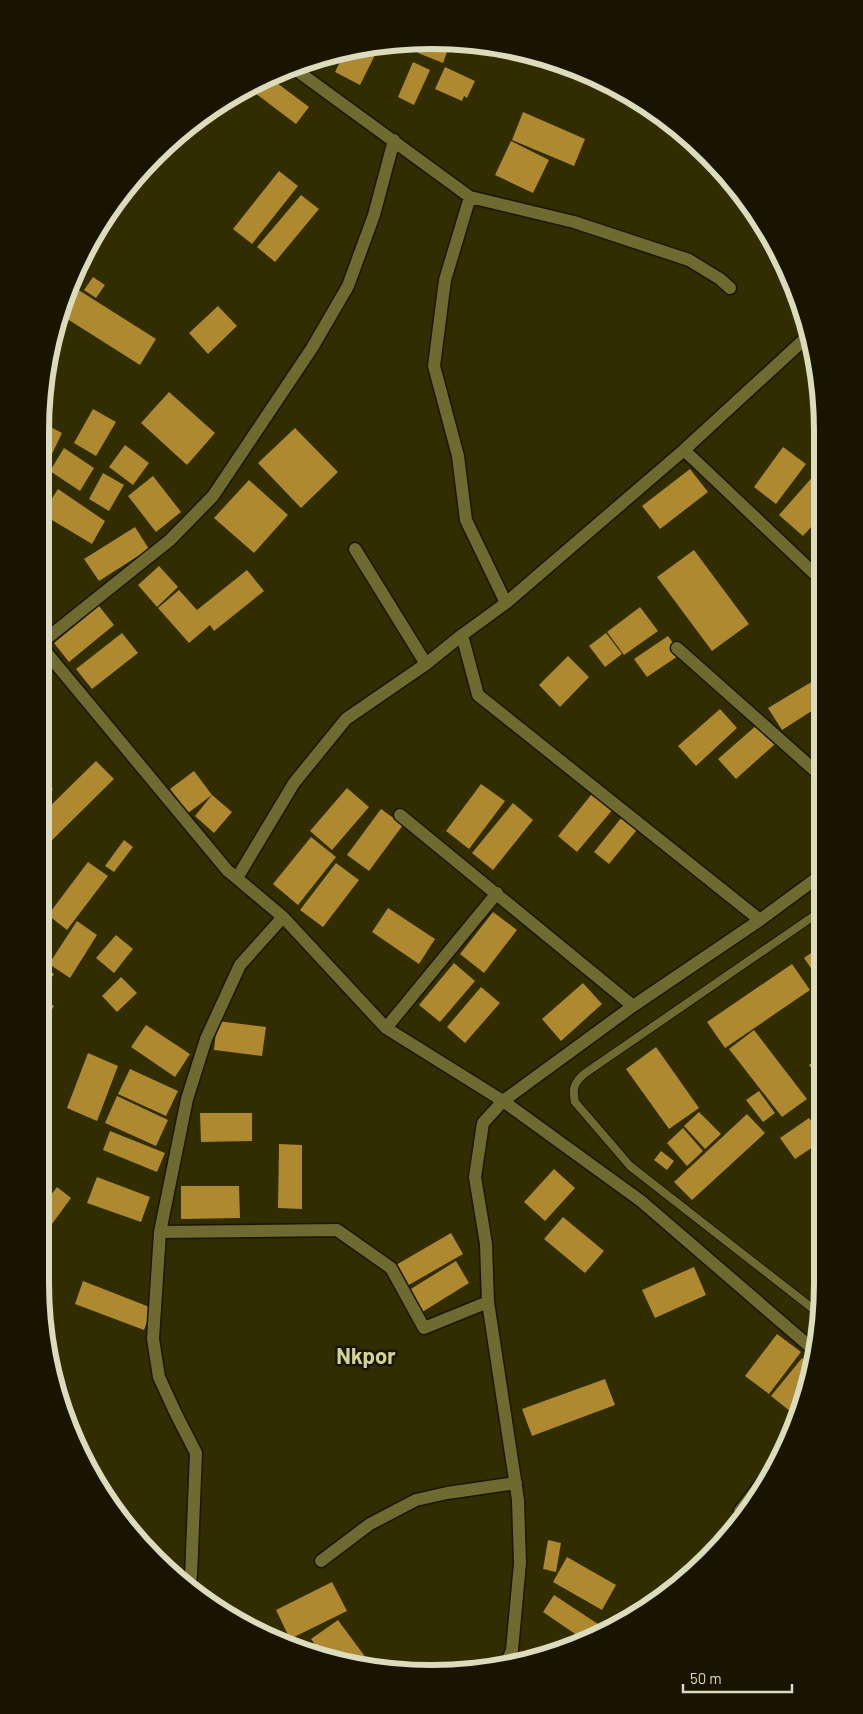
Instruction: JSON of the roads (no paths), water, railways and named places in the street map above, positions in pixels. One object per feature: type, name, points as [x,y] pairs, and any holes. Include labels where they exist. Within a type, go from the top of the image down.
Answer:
[{"type":"street","points":[[299,72],[470,197],[574,222],[689,260],[720,279],[730,288]]},
{"type":"street","points":[[49,638],[170,540],[213,496],[312,348],[348,286],[374,215],[394,140]]},
{"type":"street","points":[[470,197],[445,280],[434,366],[458,456],[466,520],[506,603]]},
{"type":"street","points":[[237,878],[294,783],[346,720],[426,664],[506,603],[684,450],[803,341]]},
{"type":"street","points":[[684,450],[814,573]]},
{"type":"street","points":[[355,549],[426,664]]},
{"type":"street","points":[[462,635],[478,695],[760,920]]},
{"type":"street","points":[[677,648],[814,770]]},
{"type":"street","points":[[49,655],[221,863],[283,917],[386,1028],[503,1101],[641,1201],[809,1346]]},
{"type":"street","points":[[400,814],[633,1006]]},
{"type":"street","points":[[509,1657],[512,1650],[520,1563],[516,1483],[488,1302],[486,1244],[475,1177],[483,1123],[503,1101],[633,1006],[760,920],[814,880]]},
{"type":"street","points":[[386,1028],[497,893]]},
{"type":"street","points":[[191,1580],[196,1452],[159,1377],[153,1339],[160,1232],[187,1099],[206,1039],[240,965],[283,917]]},
{"type":"street","points":[[160,1232],[337,1230],[391,1268],[424,1328],[488,1302]]},
{"type":"street","points":[[321,1561],[370,1524],[416,1500],[447,1493],[516,1483]]},
{"type":"lane","points":[[813,1309],[630,1166],[575,1102],[573,1094],[575,1082],[584,1074],[814,915]]},
{"type":"district","name":"Nkpor","points":[[366,1356]]}]
